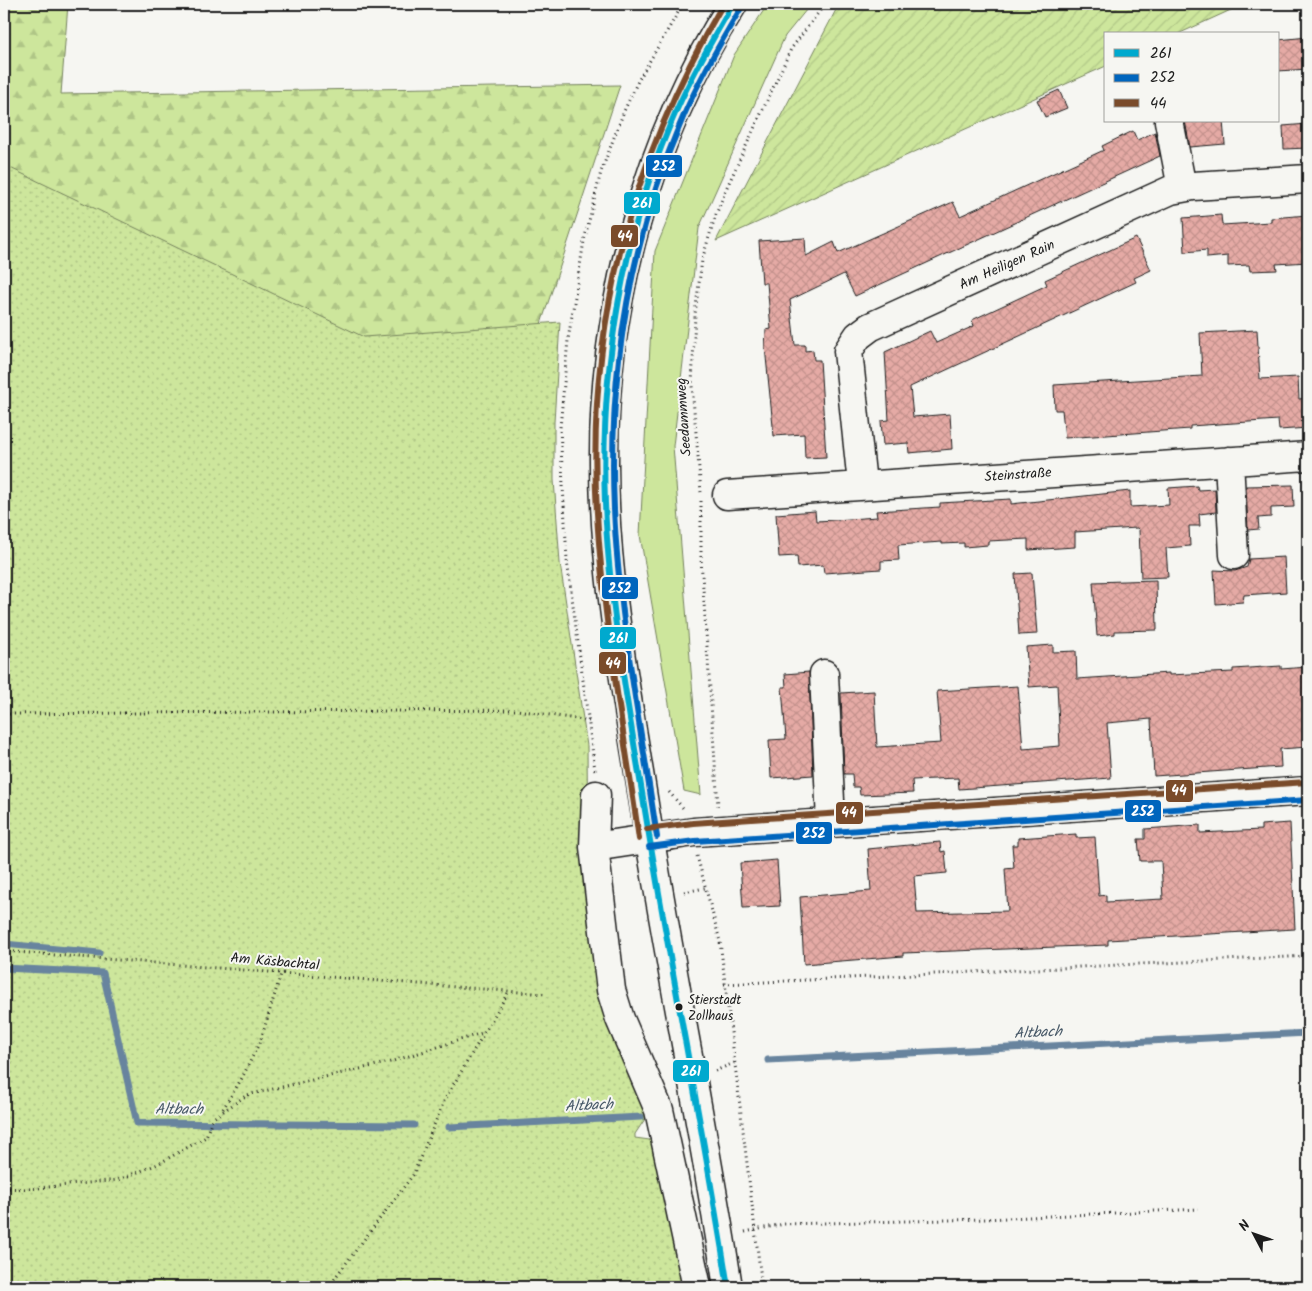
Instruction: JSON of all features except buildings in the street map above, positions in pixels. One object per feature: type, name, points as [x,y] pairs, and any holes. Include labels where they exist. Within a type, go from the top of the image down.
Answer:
[{"type":"street","points":[[728,1287],[694,1079],[648,838],[623,677],[606,523],[604,464],[609,360],[618,301],[631,241],[648,183],[670,126],[695,71],[733,4]]},
{"type":"street","points":[[1169,122],[1182,188]]},
{"type":"street","name":"Am Heiligen Rain","points":[[862,484],[848,351],[858,336],[878,323],[1171,190],[1308,179]]},
{"type":"street","name":"Steinstraße","points":[[727,495],[862,484],[1308,456]]},
{"type":"street","points":[[1229,461],[1234,556]]},
{"type":"street","points":[[824,674],[832,822]]},
{"type":"street","points":[[594,846],[694,832],[1308,791]]},
{"type":"street","points":[[596,795],[594,846],[611,990],[620,1019],[659,1110],[697,1287]]},
{"type":"path","name":"Seedammweg","points":[[718,810],[701,559],[700,484],[692,386],[692,352],[699,284],[706,246],[727,187],[791,49],[825,4]]},
{"type":"path","points":[[4,714],[517,710],[589,721],[595,759],[596,795]]},
{"type":"path","points":[[694,832],[697,860],[720,941],[762,1287]]},
{"type":"path","name":"Am Käsbachtal","points":[[4,951],[545,994]]},
{"type":"path","points":[[724,984],[1308,956]]},
{"type":"path","points":[[222,1110],[242,1078],[262,1038],[282,974]]},
{"type":"path","points":[[328,1287],[413,1175],[445,1099],[509,991]]},
{"type":"path","points":[[4,1188],[28,1188],[118,1180],[158,1164],[206,1137],[212,1119],[222,1110],[247,1094],[390,1062],[485,1032]]},
{"type":"path","points":[[754,1232],[784,1224],[986,1219],[1198,1209]]},
{"type":"green space","points":[[4,4],[68,4],[61,94],[620,85],[536,339],[4,970]]},
{"type":"green space","points":[[768,4],[811,4],[785,36],[699,228],[673,446],[701,795],[684,791],[640,535],[655,251],[734,55]]},
{"type":"green space","points":[[839,4],[1244,4],[1182,32],[1104,32],[1104,67],[716,241]]},
{"type":"green space","points":[[4,165],[364,337],[560,322],[554,422],[554,480],[560,563],[587,746],[588,867],[649,1113],[635,1134],[635,1138],[657,1141],[687,1287],[4,1287]]},
{"type":"waterway","points":[[4,944],[99,953]]},
{"type":"waterway","name":"Altbach","points":[[4,968],[103,973],[137,1123],[414,1125]]},
{"type":"waterway","name":"Altbach","points":[[768,1060],[1308,1033]]},
{"type":"waterway","name":"Altbach","points":[[449,1127],[641,1117]]},
{"type":"transit line","name":"44","points":[[639,839],[609,636],[600,554],[595,444],[599,377],[608,312],[621,248],[639,186],[663,124],[690,64],[723,4]]},
{"type":"transit line","name":"261","points":[[728,1287],[653,859],[620,651],[607,540],[604,453],[606,402],[618,302],[642,204],[658,156],[677,109],[733,4]]},
{"type":"transit line","name":"252","points":[[657,837],[631,673],[617,550],[613,458],[619,357],[626,307],[637,258],[649,210],[665,162],[697,88],[741,8]]},
{"type":"transit line","name":"44","points":[[647,829],[693,823],[1307,782]]},
{"type":"transit line","name":"252","points":[[649,847],[695,841],[1308,800]]},
{"type":"place","name":"Stierstadt Zollhaus","points":[[679,1007]]}]
